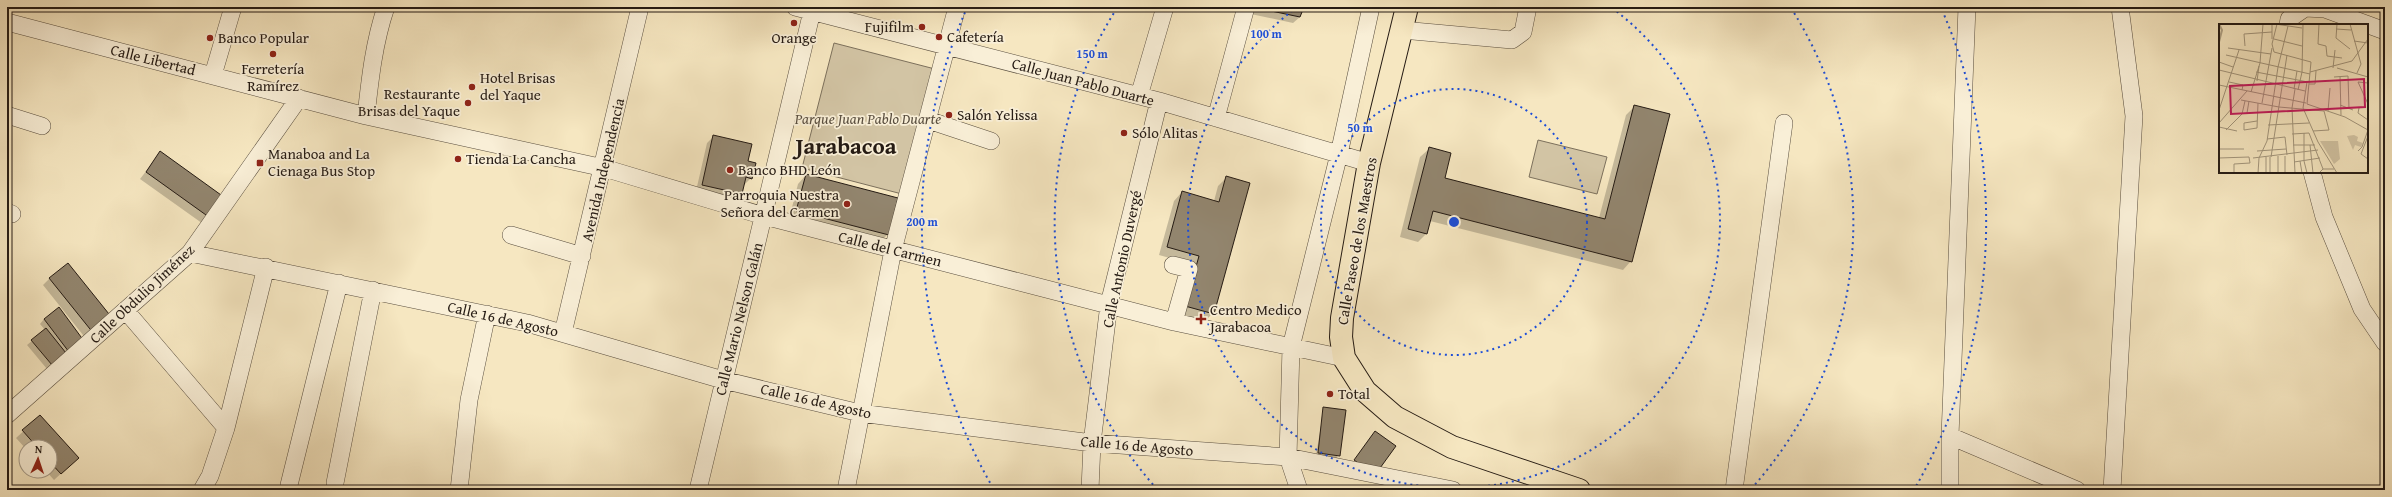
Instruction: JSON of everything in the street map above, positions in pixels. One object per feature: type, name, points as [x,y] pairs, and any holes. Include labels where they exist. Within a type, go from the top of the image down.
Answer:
[{"type":"main road","name":"Calle Paseo de los Maestros","points":[[1344,358],[1340,337],[1342,318],[1369,163],[1407,7]]},
{"type":"main road","points":[[1344,358],[1364,391],[1395,417],[1452,447],[1578,490]]},
{"type":"street","points":[[213,75],[233,7]]},
{"type":"street","points":[[366,116],[371,66],[379,26],[386,7]]},
{"type":"street","name":"Avenida Independencia","points":[[563,333],[604,168],[640,7]]},
{"type":"street","name":"Calle Juan Pablo Duarte","points":[[795,7],[813,9],[947,46],[1159,101],[1369,163]]},
{"type":"street","points":[[846,490],[893,250],[957,7]]},
{"type":"street","points":[[1139,96],[1165,7]]},
{"type":"street","points":[[1216,118],[1246,7]]},
{"type":"street","points":[[1299,490],[1288,457],[1291,347],[1339,154],[1371,7]]},
{"type":"street","points":[[1402,30],[1512,40],[1523,32],[1528,7]]},
{"type":"street","points":[[1950,490],[1950,436],[1967,7]]},
{"type":"street","points":[[2112,490],[2134,116],[2120,7]]},
{"type":"street","points":[[2288,24],[2289,20],[2305,8],[2325,9],[2366,24]]},
{"type":"street","name":"Calle Mario Nelson Galán","points":[[698,490],[723,380],[813,9]]},
{"type":"street","name":"Calle Libertad","points":[[7,22],[299,98]]},
{"type":"street","points":[[2368,25],[2385,31]]},
{"type":"street","name":"Calle del Carmen","points":[[299,98],[366,116],[604,168],[764,216],[1174,322],[1344,358]]},
{"type":"street","name":"Calle Obdulio Jiménez","points":[[7,415],[190,253],[299,98]]},
{"type":"street","name":"Calle Antonio Duvergé","points":[[1090,490],[1092,443],[1109,304],[1159,101]]},
{"type":"street","points":[[7,115],[42,126]]},
{"type":"street","points":[[928,120],[991,141]]},
{"type":"street","points":[[1734,490],[1784,123]]},
{"type":"street","points":[[2312,173],[2324,217],[2362,309],[2385,343]]},
{"type":"street","points":[[511,235],[582,256]]},
{"type":"street","name":"Calle 16 de Agosto","points":[[190,253],[266,267],[487,314],[563,333],[723,380],[860,413],[1092,443],[1288,457],[1453,490]]},
{"type":"street","points":[[1172,265],[1189,269],[1174,322]]},
{"type":"street","points":[[202,490],[210,476],[226,428],[266,267]]},
{"type":"street","points":[[289,485],[339,282]]},
{"type":"street","points":[[335,483],[373,290]]},
{"type":"street","points":[[126,311],[226,428]]},
{"type":"street","points":[[459,490],[469,400],[487,314]]},
{"type":"street","points":[[1950,436],[2077,490]]},
{"type":"green space","name":"Parque Juan Pablo Duarte","points":[[834,43],[935,69],[902,194],[802,168]]},
{"type":"green space","points":[[1538,140],[1607,157],[1597,194],[1529,177]]},
{"type":"building","points":[[1252,7],[1304,7],[1300,17]]},
{"type":"building","points":[[1634,105],[1670,114],[1632,262],[1433,211],[1427,234],[1408,229],[1429,147],[1451,153],[1445,178],[1605,219]]},
{"type":"building","name":"Banco BHD León","points":[[713,135],[752,144],[748,161],[756,163],[752,179],[746,177],[742,194],[702,185]]},
{"type":"building","points":[[160,151],[228,200],[213,220],[146,172]]},
{"type":"building","name":"Parroquia Nuestra Señora del Carmen","points":[[806,174],[898,198],[889,235],[796,211]]},
{"type":"building","points":[[1226,176],[1250,183],[1214,314],[1185,306],[1199,256],[1167,247],[1182,191],[1219,202]]},
{"type":"building","points":[[68,263],[113,319],[94,334],[49,278]]},
{"type":"building","points":[[59,307],[84,341],[69,352],[44,319]]},
{"type":"building","points":[[46,328],[66,353],[52,365],[31,340]]},
{"type":"building","points":[[1323,407],[1346,410],[1340,456],[1318,453]]},
{"type":"building","points":[[40,415],[79,458],[61,474],[58,471],[58,439],[30,439],[22,430]]},
{"type":"building","points":[[1375,431],[1396,446],[1375,475],[1354,460]]},
{"type":"place","name":"Orange","points":[[794,23]]},
{"type":"place","name":"Fujifilm","points":[[922,27]]},
{"type":"place","name":"Cafetería","points":[[939,37]]},
{"type":"place","name":"Banco Popular","points":[[210,38]]},
{"type":"place","name":"Ferretería Ramírez","points":[[273,54]]},
{"type":"place","name":"Hotel Brisas del Yaque","points":[[472,87]]},
{"type":"place","name":"Restaurante Brisas del Yaque","points":[[468,103]]},
{"type":"place","name":"Salón Yelissa","points":[[949,115]]},
{"type":"place","name":"Sólo Alitas","points":[[1124,133]]},
{"type":"place","name":"Tienda La Cancha","points":[[458,159]]},
{"type":"place","name":"Manaboa and La Cienaga Bus Stop","points":[[260,163]]},
{"type":"place","name":"Banco BHD León","points":[[730,170]]},
{"type":"place","name":"Parroquia Nuestra Señora del Carmen","points":[[847,204]]},
{"type":"place","name":"Centro Medico Jarabacoa","points":[[1201,319]]},
{"type":"place","name":"Total","points":[[1330,394]]},
{"type":"district","name":"Jarabacoa","points":[[846,146]]}]
